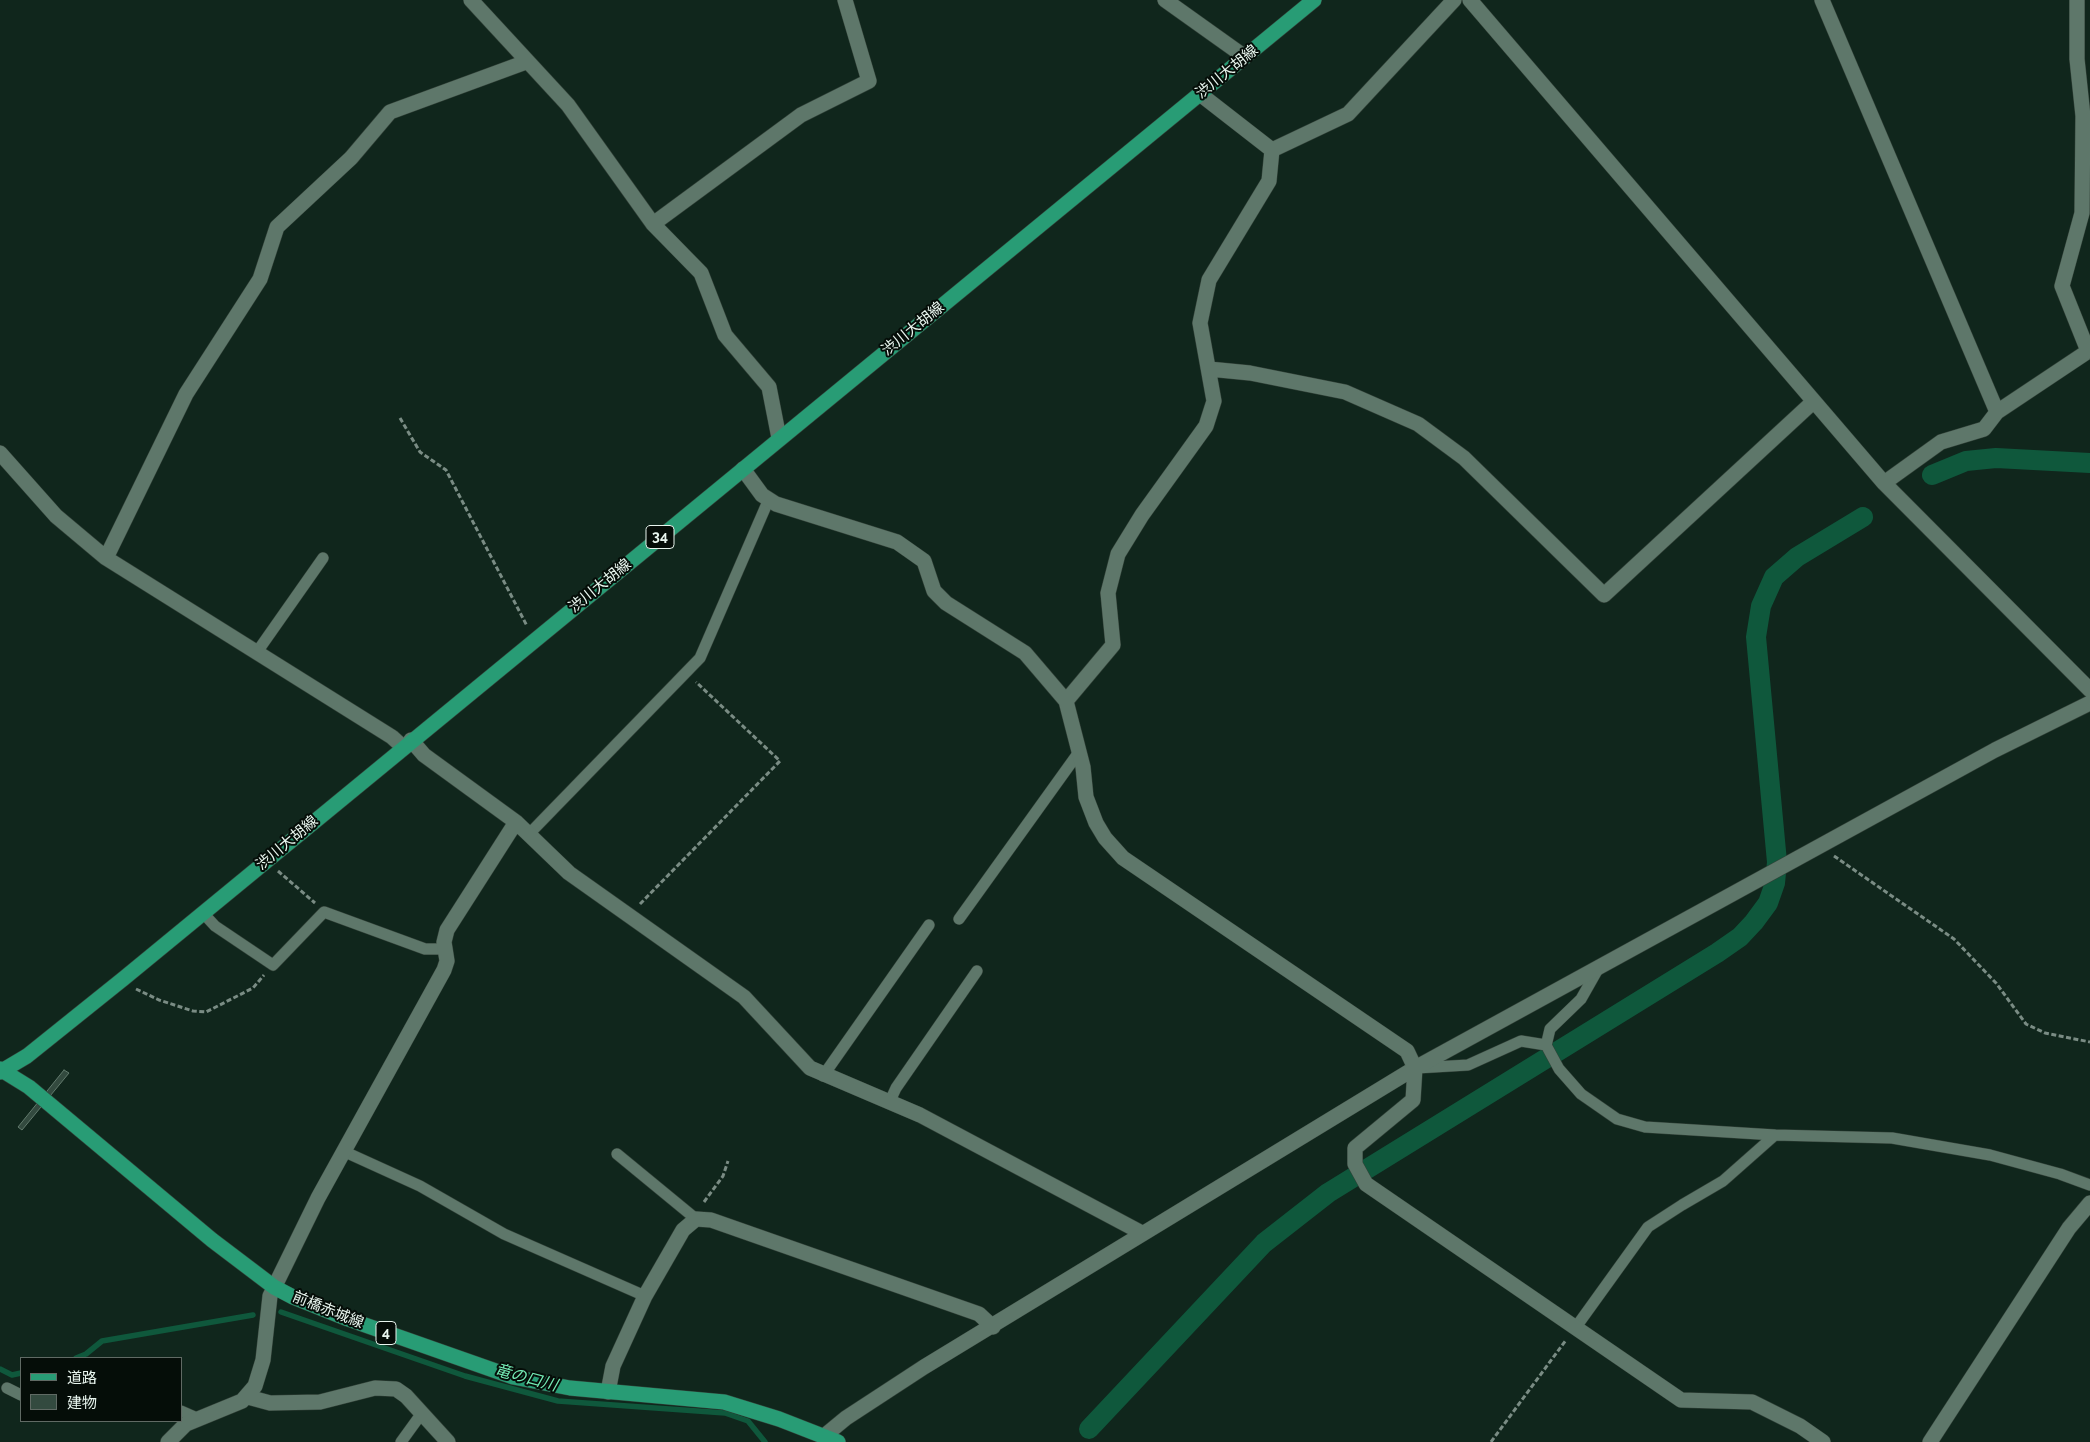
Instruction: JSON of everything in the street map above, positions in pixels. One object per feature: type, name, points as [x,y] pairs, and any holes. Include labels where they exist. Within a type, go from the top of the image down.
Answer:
[{"type":"main road","name":"渋川大胡線","points":[[1,1071],[27,1056],[123,979],[1314,0]]},
{"type":"main road","name":"前橋赤城線","points":[[1,1071],[29,1087],[212,1240],[274,1287],[348,1319],[505,1374],[544,1384],[608,1392],[724,1402],[779,1419],[838,1442]]},
{"type":"street","points":[[471,0],[568,106],[653,224],[700,272],[724,335],[769,387],[779,438]]},
{"type":"street","points":[[653,224],[801,115],[869,82],[845,0]]},
{"type":"street","points":[[1165,0],[1245,57]]},
{"type":"street","points":[[1272,150],[1348,114],[1454,0]]},
{"type":"street","points":[[1470,0],[1884,483],[2090,690]]},
{"type":"street","points":[[1822,0],[1997,412]]},
{"type":"street","points":[[1884,483],[1941,442],[1984,429],[1997,412],[2089,351],[2062,286],[2082,213],[2083,116],[2077,59],[2077,0]]},
{"type":"street","points":[[106,558],[186,394],[260,279],[277,227],[351,158],[390,112],[526,62]]},
{"type":"street","points":[[1200,94],[1272,150]]},
{"type":"street","points":[[1066,701],[1113,645],[1108,593],[1118,554],[1142,515],[1206,426],[1214,400],[1200,323],[1209,280],[1269,180],[1272,150]]},
{"type":"street","points":[[1209,369],[1250,373],[1345,392],[1418,424],[1464,458],[1604,595],[1813,402]]},
{"type":"street","points":[[0,453],[56,516],[106,558],[392,737],[407,744],[516,822],[569,873],[744,997],[810,1068],[823,1076],[890,1101],[1142,1233]]},
{"type":"street","points":[[743,469],[762,494],[776,504],[898,542],[924,561],[934,591],[946,603],[1025,653],[1066,701],[1079,752],[1086,797],[1096,823],[1105,838],[1123,858],[1406,1051],[1415,1068],[1413,1100],[1355,1148],[1355,1164],[1366,1184],[1681,1400],[1752,1402],[1800,1426],[1823,1442]]},
{"type":"street","points":[[823,1437],[846,1418],[924,1367],[993,1327],[1142,1233],[1415,1068],[1806,856],[1995,750],[2090,703]]},
{"type":"street","points":[[168,1442],[186,1424],[197,1418],[235,1405],[248,1397],[261,1373],[268,1304],[274,1287],[343,1151],[444,970],[447,961],[445,949],[447,930],[516,822]]},
{"type":"street","points":[[1930,1442],[2068,1228],[2090,1203]]},
{"type":"street","points":[[608,1392],[613,1366],[645,1296],[683,1230],[696,1219],[711,1220],[979,1314],[993,1327]]},
{"type":"street","points":[[248,1397],[270,1403],[320,1402],[386,1387],[396,1389],[406,1396],[448,1442]]},
{"type":"lane","points":[[529,834],[700,658],[769,499]]},
{"type":"lane","points":[[257,652],[323,558]]},
{"type":"lane","points":[[959,919],[1079,752]]},
{"type":"lane","points":[[203,913],[215,926],[273,965],[324,912],[425,949],[445,949]]},
{"type":"lane","points":[[823,1076],[929,925]]},
{"type":"lane","points":[[1598,969],[1581,999],[1550,1029],[1546,1046],[1560,1069],[1581,1094],[1617,1119],[1645,1127],[1775,1135],[1892,1138],[1990,1155],[2060,1174],[2090,1185]]},
{"type":"lane","points":[[890,1101],[896,1088],[977,971]]},
{"type":"lane","points":[[1415,1068],[1468,1066],[1521,1041],[1546,1046]]},
{"type":"lane","points":[[1576,1328],[1648,1228],[1682,1204],[1723,1182],[1775,1135]]},
{"type":"lane","points":[[343,1151],[420,1186],[504,1234],[645,1296]]},
{"type":"lane","points":[[616,1154],[696,1219]]},
{"type":"lane","points":[[7,1388],[20,1395]]},
{"type":"lane","points":[[182,1412],[197,1418]]},
{"type":"lane","points":[[401,1442],[422,1413]]},
{"type":"path","points":[[400,418],[420,452],[446,470],[534,640]]},
{"type":"path","points":[[629,916],[780,761],[686,673]]},
{"type":"path","points":[[1821,847],[1954,939],[1996,983],[2026,1024],[2045,1033],[2090,1042]]},
{"type":"path","points":[[266,860],[324,912]]},
{"type":"path","points":[[123,979],[132,987],[158,1000],[193,1011],[206,1012],[253,988],[273,965]]},
{"type":"path","points":[[696,1219],[699,1210],[723,1176],[728,1161]]},
{"type":"path","points":[[1490,1442],[1576,1328]]},
{"type":"building","points":[[64,1070],[69,1073],[22,1130],[18,1127]]},
{"type":"waterway","points":[[1932,475],[1966,461],[1996,458],[2090,463]]},
{"type":"waterway","points":[[1089,1429],[1264,1243],[1328,1193],[1717,953],[1740,937],[1754,922],[1768,903],[1775,883],[1777,862],[1756,637],[1761,606],[1774,577],[1797,557],[1863,517]]},
{"type":"waterway","name":"竜の口川","points":[[281,1312],[465,1376],[558,1401],[725,1413],[748,1421],[765,1442]]},
{"type":"waterway","name":"竜の口川","points":[[78,1357],[86,1354],[102,1341],[253,1315]]},
{"type":"waterway","name":"竜の口川","points":[[0,1369],[12,1375],[20,1373]]}]
